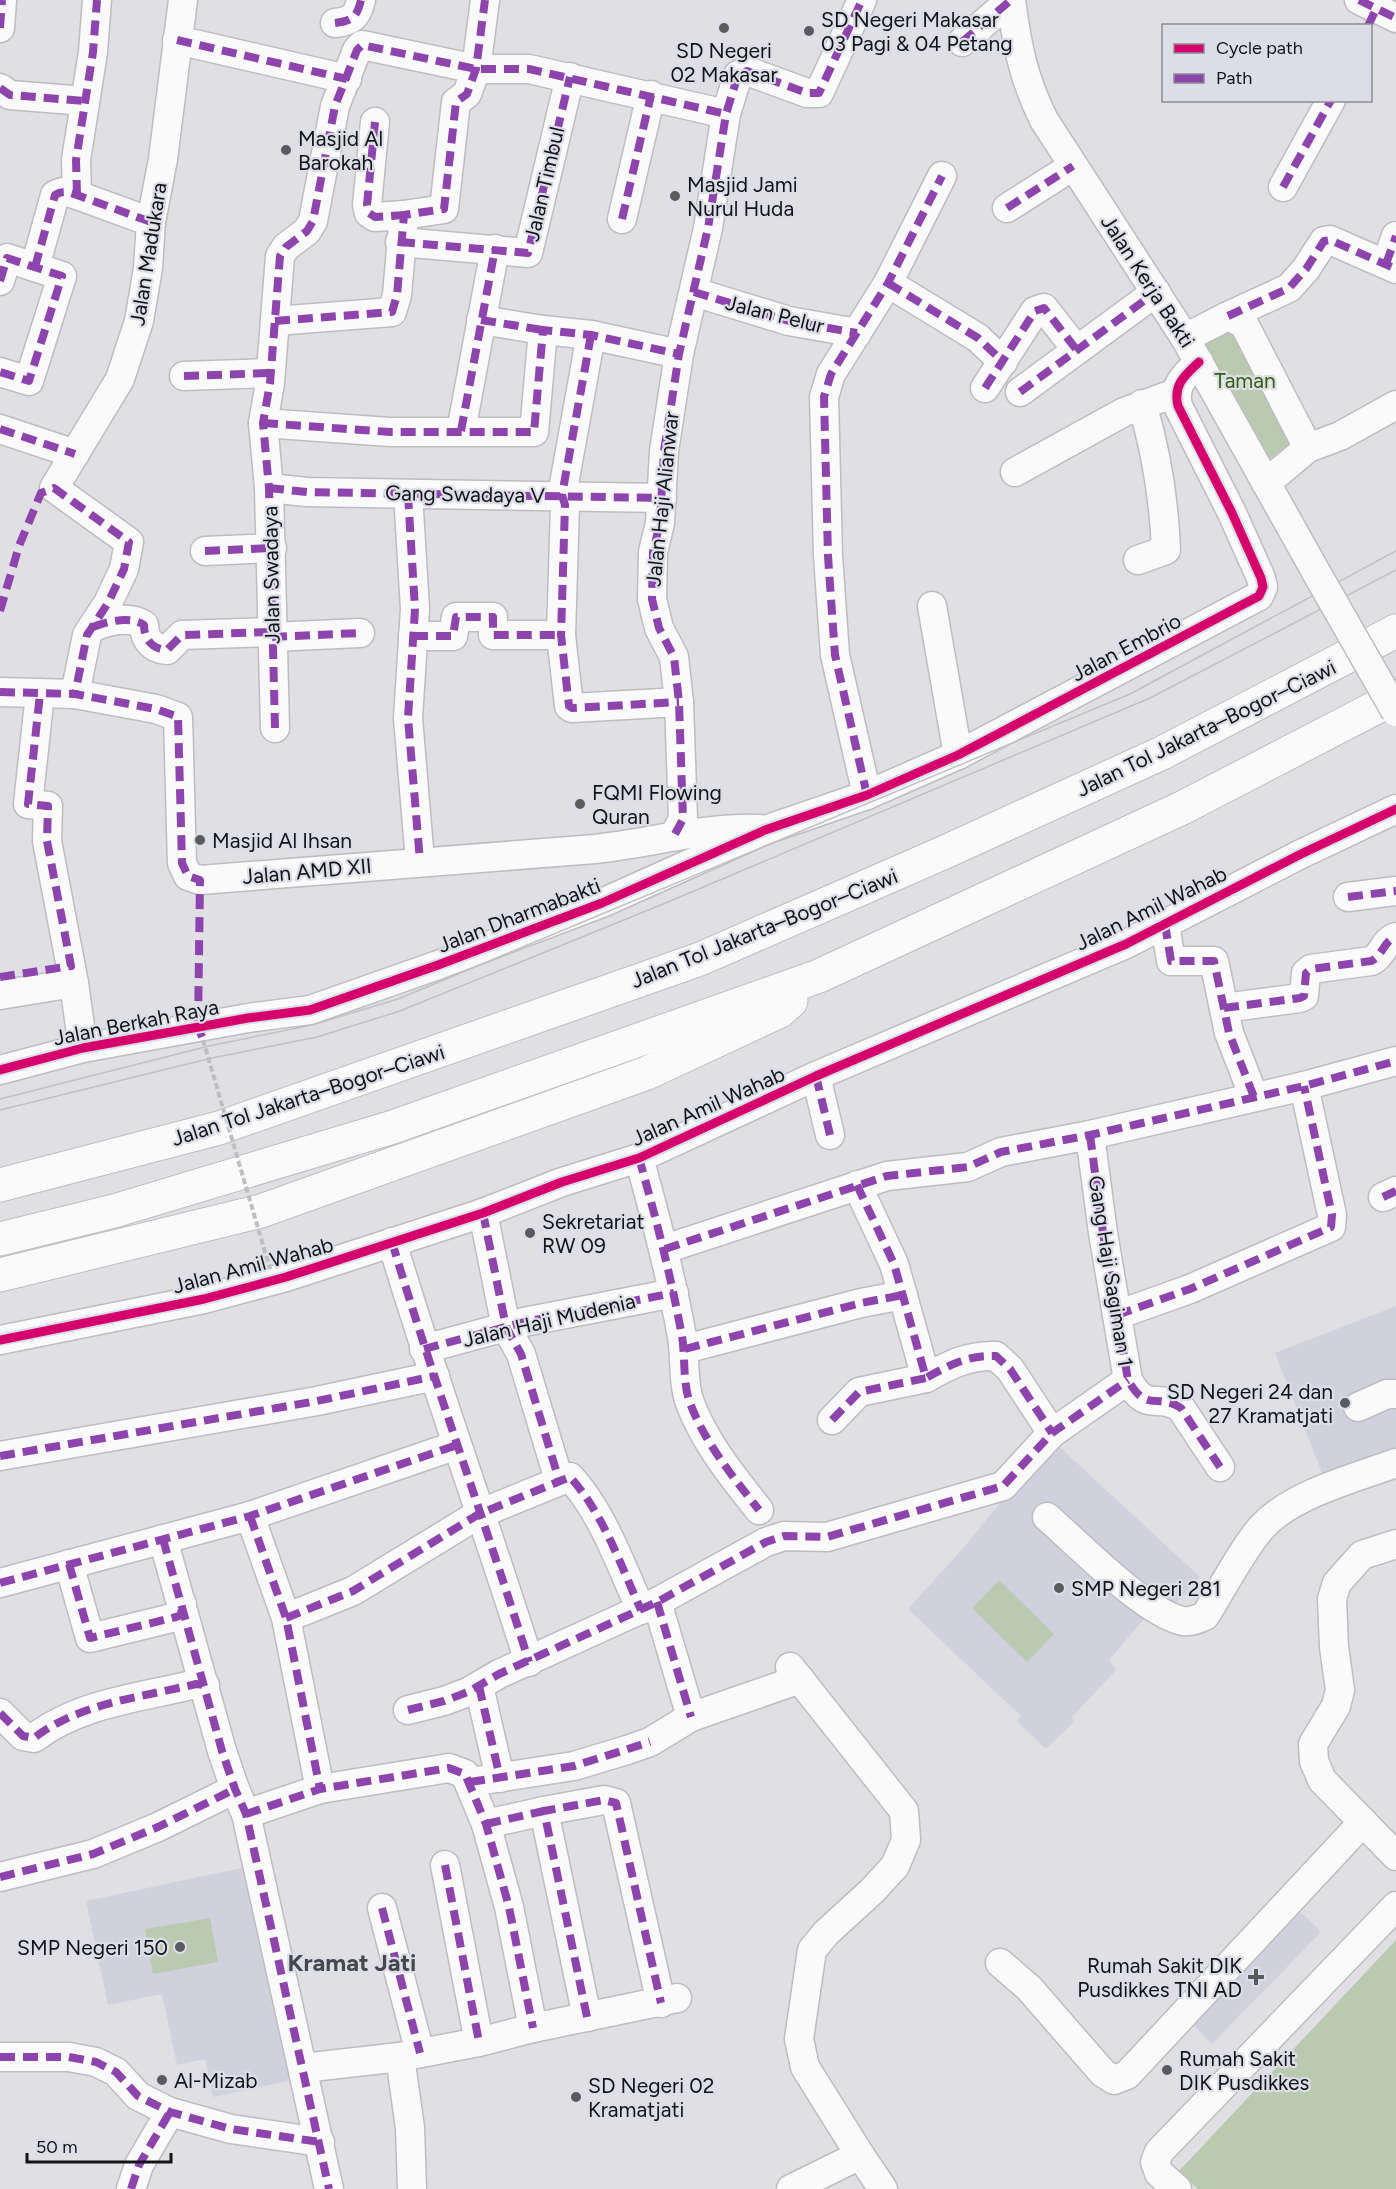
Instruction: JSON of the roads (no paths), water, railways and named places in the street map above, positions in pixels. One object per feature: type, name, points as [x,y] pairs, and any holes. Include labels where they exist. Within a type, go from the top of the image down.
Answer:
[{"type":"highway","name":"Jalan Tol Jakarta–Bogor–Ciawi","points":[[0,1185],[228,1125],[700,959],[945,852],[1162,753],[1396,631]]},
{"type":"highway","points":[[0,1239],[114,1211],[393,1128],[819,976],[1182,808],[1396,697]]},
{"type":"highway","points":[[0,1275],[261,1211],[647,1073],[780,1011],[819,976]]},
{"type":"street","points":[[0,28],[2,0]]},
{"type":"street","points":[[77,195],[76,160],[86,101],[97,0]]},
{"type":"street","name":"Jalan Madukara","points":[[93,627],[108,603],[124,569],[129,542],[54,488],[120,379],[134,338],[144,297],[151,222],[163,159],[183,0]]},
{"type":"street","points":[[335,23],[350,21],[358,15],[362,0]]},
{"type":"street","points":[[375,122],[367,205],[369,213],[375,217],[444,209],[456,102],[467,94],[476,69],[485,0]]},
{"type":"street","name":"Jalan Haji Alianwar","points":[[675,834],[683,819],[679,702],[674,657],[659,628],[652,599],[653,552],[660,524],[664,451],[678,364],[708,228],[726,114],[738,75],[747,71],[807,93],[819,93],[862,0]]},
{"type":"street","points":[[962,42],[1011,0]]},
{"type":"street","name":"Jalan Kerja Bakti","points":[[1011,0],[1019,56],[1028,87],[1044,120],[1192,350],[1396,712]]},
{"type":"street","points":[[177,40],[346,79]]},
{"type":"street","name":"Jalan Swadaya","points":[[275,728],[272,548],[263,423],[270,373],[280,256],[286,247],[307,231],[313,221],[335,106],[357,50],[362,45],[385,48],[444,64],[476,69]]},
{"type":"street","points":[[476,69],[529,69],[651,95],[726,114]]},
{"type":"street","name":"Jalan Timbul","points":[[461,431],[495,249],[525,254],[530,250],[542,185],[570,77]]},
{"type":"street","points":[[0,88],[10,95],[86,101]]},
{"type":"street","points":[[622,219],[651,95]]},
{"type":"street","points":[[1283,187],[1330,102]]},
{"type":"street","points":[[1007,208],[1073,166]]},
{"type":"street","points":[[867,795],[835,655],[828,556],[824,398],[831,374],[888,283],[942,176]]},
{"type":"street","points":[[35,267],[55,195],[66,191],[151,222]]},
{"type":"street","points":[[275,321],[392,312],[398,295],[400,242],[404,214]]},
{"type":"street","points":[[1015,472],[1142,404],[1175,393],[1184,376],[1192,350],[1228,316],[1289,288],[1306,269],[1324,241],[1330,240],[1391,266],[1396,236]]},
{"type":"street","points":[[400,242],[495,249]]},
{"type":"street","points":[[0,281],[8,258],[62,276],[29,381],[0,372]]},
{"type":"street","points":[[888,283],[978,338],[1003,363]]},
{"type":"street","name":"Jalan Pelur","points":[[694,292],[789,321],[857,333]]},
{"type":"street","points":[[1020,392],[1156,292]]},
{"type":"street","points":[[985,387],[1003,363],[1035,311],[1039,309],[1044,309],[1076,350]]},
{"type":"street","points":[[1228,316],[1246,326],[1308,448]]},
{"type":"street","points":[[481,320],[591,335],[678,364]]},
{"type":"street","points":[[263,423],[390,432],[534,432],[543,330]]},
{"type":"street","points":[[591,335],[562,495],[565,505],[561,635],[570,708],[679,702]]},
{"type":"street","points":[[184,376],[270,373]]},
{"type":"street","name":"Jalan Embrio","points":[[765,830],[867,795],[958,755],[1259,596],[1263,587],[1261,578],[1232,513],[1182,416],[1175,393]]},
{"type":"street","points":[[1138,560],[1166,550],[1157,454],[1142,404]]},
{"type":"street","points":[[1266,483],[1308,448],[1340,436],[1396,405]]},
{"type":"street","points":[[0,429],[75,454]]},
{"type":"street","name":"Gang Swadaya V","points":[[269,488],[308,492],[662,498]]},
{"type":"street","points":[[408,494],[415,609],[408,718],[420,861]]},
{"type":"street","points":[[206,551],[272,548]]},
{"type":"street","points":[[932,606],[958,755]]},
{"type":"street","points":[[414,636],[453,636],[456,617],[493,617],[493,635],[561,635]]},
{"type":"street","points":[[75,694],[87,635],[93,627],[104,622],[139,621],[144,625],[149,643],[158,650],[166,650],[182,634],[360,633]]},
{"type":"street","name":"Jalan AMD XII","points":[[0,692],[75,694],[156,710],[178,717],[182,863],[188,876],[200,880],[595,849],[632,844],[675,834],[716,830],[765,830]]},
{"type":"street","points":[[40,694],[28,804],[48,806],[47,841],[73,975],[83,1048]]},
{"type":"street","name":"Jalan Amil Wahab","points":[[0,1340],[204,1299],[286,1277],[483,1213],[562,1182],[639,1158],[816,1076],[1126,944],[1300,854],[1396,809]]},
{"type":"street","name":"Jalan Dharmabakti","points":[[279,1016],[310,1010],[541,926],[697,862],[765,830]]},
{"type":"street","points":[[1348,897],[1396,891]]},
{"type":"street","points":[[1165,924],[1171,961],[1214,961],[1229,1033],[1254,1097]]},
{"type":"street","points":[[1224,1008],[1300,998],[1304,996],[1305,973],[1311,969],[1371,961],[1379,957],[1386,943],[1396,937]]},
{"type":"street","points":[[0,976],[73,975]]},
{"type":"street","points":[[0,995],[73,975]]},
{"type":"street","name":"Jalan Berkah Raya","points":[[0,1070],[83,1048],[248,1018],[279,1016]]},
{"type":"street","points":[[665,1249],[887,1176],[968,1167],[1001,1152],[1090,1135],[1304,1086],[1396,1061]]},
{"type":"street","points":[[816,1076],[830,1136]]},
{"type":"street","points":[[1117,1315],[1191,1289],[1331,1227],[1332,1215],[1304,1086]]},
{"type":"street","name":"Gang Haji Sagiman 1","points":[[1090,1135],[1128,1380],[1137,1396],[1151,1402],[1172,1402],[1181,1408],[1220,1467]]},
{"type":"street","name":"Jalan Amil Wahab","points":[[639,1158],[665,1249],[685,1349],[689,1399],[698,1422],[719,1457],[759,1510]]},
{"type":"street","points":[[857,1185],[894,1264],[926,1378]]},
{"type":"street","points":[[483,1213],[506,1327],[521,1354],[559,1480]]},
{"type":"street","points":[[392,1242],[424,1349],[435,1376],[479,1514],[492,1544],[529,1662]]},
{"type":"street","name":"Jalan Haji Mudenia","points":[[424,1349],[506,1327],[674,1293]]},
{"type":"street","points":[[685,1349],[861,1303],[903,1295]]},
{"type":"street","points":[[832,1420],[859,1392],[926,1378],[958,1361],[980,1355],[996,1356],[1010,1370],[1052,1433]]},
{"type":"street","points":[[0,1456],[317,1401],[435,1376]]},
{"type":"street","points":[[408,1710],[444,1701],[479,1686],[499,1674],[649,1606],[766,1542],[784,1536],[827,1538],[1003,1486],[1052,1433],[1128,1380]]},
{"type":"street","points":[[1358,1407],[1387,1394],[1396,1394]]},
{"type":"street","points":[[0,1583],[250,1516],[457,1445]]},
{"type":"street","points":[[1047,1517],[1139,1598],[1182,1621],[1194,1621],[1205,1616],[1262,1527],[1280,1511],[1341,1483],[1396,1463]]},
{"type":"street","points":[[286,1618],[353,1591],[479,1514],[570,1477],[581,1489],[649,1606],[691,1717]]},
{"type":"street","points":[[250,1516],[286,1618],[320,1789]]},
{"type":"street","points":[[163,1539],[241,1802],[329,2189]]},
{"type":"street","points":[[1396,1544],[1362,1555],[1337,1583],[1332,1599],[1334,1647],[1340,1690],[1335,1706],[1313,1744],[1314,1761],[1322,1780],[1396,1856]]},
{"type":"street","points":[[69,1564],[90,1638],[176,1617],[181,1615],[182,1604]]},
{"type":"street","points":[[470,1782],[574,1766],[650,1742],[691,1717],[795,1673],[904,1811],[906,1840],[895,1866],[872,1891],[826,1933],[812,1950],[799,2039],[805,2067],[883,2189]]},
{"type":"street","points":[[0,1713],[22,1736],[34,1738],[45,1730],[87,1710],[196,1684],[205,1685]]},
{"type":"street","points":[[479,1686],[500,1778]]},
{"type":"street","points":[[0,1877],[93,1854],[158,1827],[241,1802],[449,1768],[465,1773],[486,1824],[509,1907],[533,2028]]},
{"type":"street","points":[[303,2068],[410,2055],[669,2000],[616,1803],[604,1800],[486,1824]]},
{"type":"street","points":[[544,1811],[587,2017]]},
{"type":"street","points":[[1000,1963],[1029,1988],[1103,2073],[1114,2080],[1127,2075],[1363,1822]]},
{"type":"street","points":[[445,1865],[479,2042]]},
{"type":"street","points":[[1177,2189],[1159,2172],[1155,2162],[1159,2152],[1396,1906]]},
{"type":"street","points":[[382,1908],[410,2055],[412,2189]]},
{"type":"street","points":[[0,2057],[69,2057],[96,2062],[117,2072],[138,2096],[170,2112],[231,2130],[320,2142]]},
{"type":"street","points":[[131,2189],[139,2165],[170,2112]]},
{"type":"street","points":[[791,2189],[860,2155]]},
{"type":"tram line","points":[[0,1099],[209,1046],[312,1025],[398,999],[1130,694],[1396,551]]},
{"type":"tram line","points":[[0,1110],[212,1058],[317,1037],[400,1011],[668,902],[1150,698],[1396,570]]},
{"type":"place","name":"SD Negeri 02 Makasar","points":[[724,28]]},
{"type":"place","name":"SD Negeri Makasar 03 Pagi & 04 Petang","points":[[809,31]]},
{"type":"place","name":"Masjid Al Barokah","points":[[286,150]]},
{"type":"place","name":"Masjid Jami Nurul Huda","points":[[675,196]]},
{"type":"place","name":"FQMI Flowing Quran","points":[[580,804]]},
{"type":"place","name":"Masjid Al Ihsan","points":[[200,840]]},
{"type":"place","name":"Sekretariat RW 09","points":[[530,1233]]},
{"type":"place","name":"SD Negeri 24 dan 27 Kramatjati","points":[[1345,1403]]},
{"type":"place","name":"SMP Negeri 281","points":[[1059,1588]]},
{"type":"place","name":"SMP Negeri 150","points":[[180,1947]]},
{"type":"place","name":"Rumah Sakit DIK Pusdikkes TNI AD","points":[[1256,1977]]},
{"type":"place","name":"Rumah Sakit DIK Pusdikkes","points":[[1167,2070]]},
{"type":"place","name":"Al-Mizab","points":[[162,2080]]},
{"type":"place","name":"SD Negeri 02 Kramatjati","points":[[576,2097]]},
{"type":"district","name":"Kramat Jati","points":[[352,1962]]},
{"type":"park label","name":"Taman","points":[[1245,380]]}]
